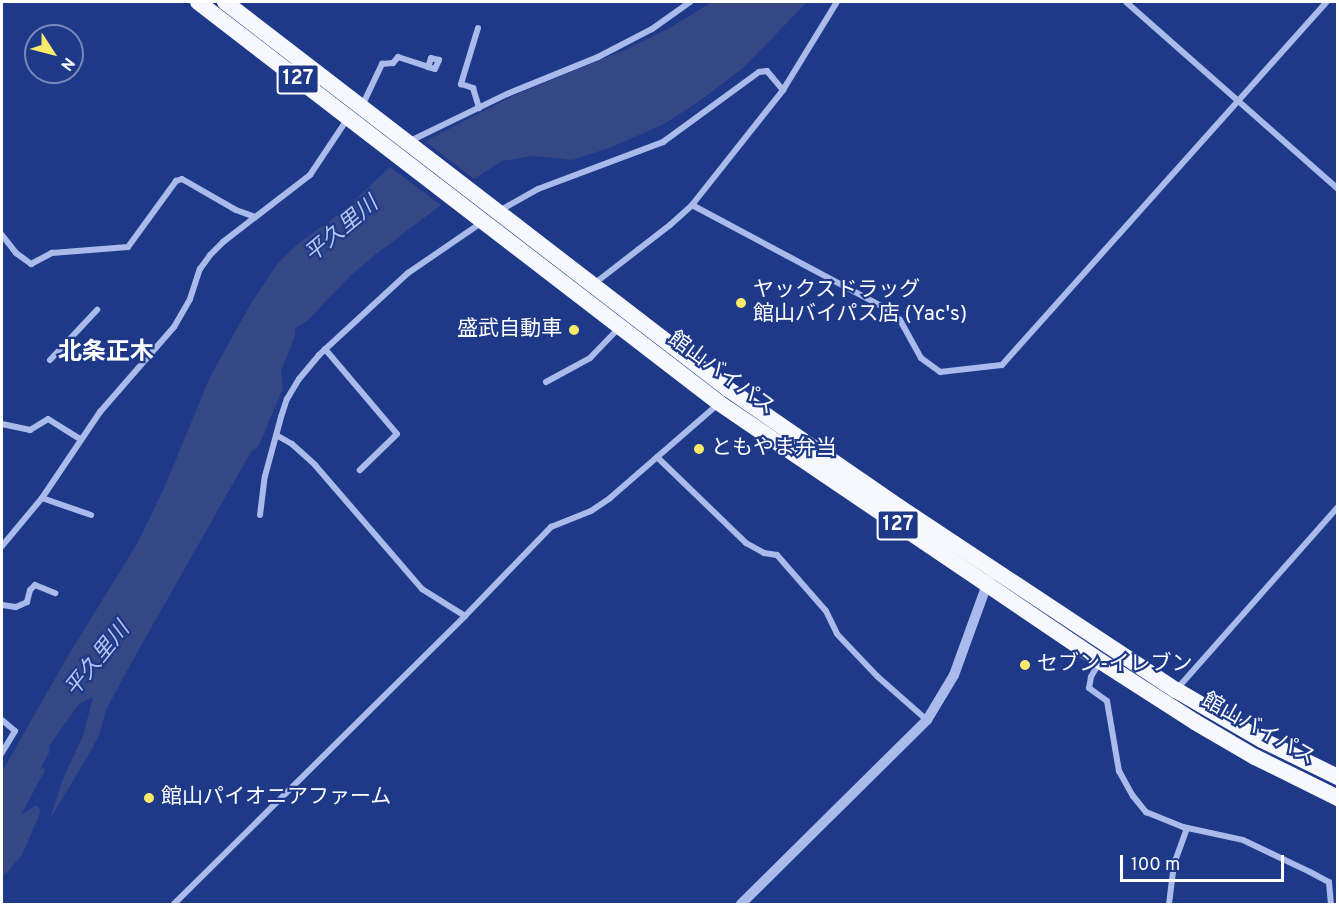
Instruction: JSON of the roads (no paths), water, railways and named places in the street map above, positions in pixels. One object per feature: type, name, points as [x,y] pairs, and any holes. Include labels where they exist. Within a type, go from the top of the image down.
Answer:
[{"type":"highway","name":"館山バイパス","points":[[198,2],[348,118],[403,150],[496,211],[728,389],[991,577],[1100,661],[1245,751],[1334,798]]},
{"type":"highway","name":"館山バイパス","points":[[225,2],[362,106],[403,150],[481,221],[719,403],[991,577],[1176,690],[1262,740],[1338,777]]},
{"type":"street","points":[[403,150],[479,108],[598,57],[652,29],[690,2]]},
{"type":"street","points":[[592,285],[670,225],[692,205],[783,90],[837,2]]},
{"type":"street","points":[[1126,2],[1338,189]]},
{"type":"street","points":[[692,205],[883,307],[900,321],[921,358],[940,372],[1002,365],[1327,2]]},
{"type":"street","points":[[478,28],[461,84],[472,88],[479,108]]},
{"type":"street","points":[[362,106],[382,64],[393,63],[398,57],[428,67]]},
{"type":"street","points":[[260,515],[265,476],[287,399],[299,379],[325,349],[408,273],[496,211],[538,189],[663,142],[759,72],[767,71],[783,90]]},
{"type":"street","points":[[2,546],[42,498],[100,412],[174,327],[210,255],[310,175],[348,118]]},
{"type":"street","points":[[2,235],[16,253],[31,264],[52,254],[128,247],[176,181],[182,179],[236,210],[255,217]]},
{"type":"street","points":[[50,360],[97,309]]},
{"type":"street","points":[[546,382],[590,358],[619,328]]},
{"type":"street","points":[[325,349],[397,434],[360,470]]},
{"type":"street","points":[[174,904],[465,616],[551,527],[591,511],[610,498],[719,403]]},
{"type":"street","points":[[2,424],[30,430],[48,419],[80,439]]},
{"type":"street","points":[[278,436],[292,444],[315,465],[422,589],[465,616]]},
{"type":"street","points":[[657,457],[746,543],[764,553],[777,555],[826,611],[837,634],[878,677],[927,720]]},
{"type":"street","points":[[42,498],[91,515]]},
{"type":"street","points":[[1176,690],[1338,507]]},
{"type":"street","points":[[741,904],[927,720],[954,675],[991,577]]},
{"type":"street","points":[[2,605],[16,607],[27,602],[34,585],[55,593]]},
{"type":"street","points":[[1100,661],[1089,688],[1107,701],[1119,771],[1133,796],[1146,812],[1186,828],[1243,840],[1310,872],[1329,882],[1331,904]]},
{"type":"street","points":[[2,720],[15,731],[2,753]]},
{"type":"street","points":[[1168,904],[1174,864],[1186,828]]},
{"type":"water","points":[[712,2],[807,2],[744,67],[701,100],[664,124],[609,148],[572,160],[533,156],[502,161],[474,179],[425,141],[515,95],[625,50],[673,26]]},
{"type":"water","name":"平久里川","points":[[390,167],[441,205],[350,276],[307,321],[295,328],[295,336],[281,371],[283,389],[258,447],[251,452],[134,658],[106,710],[100,733],[91,751],[50,819],[62,781],[83,736],[93,697],[79,704],[49,746],[50,751],[40,769],[45,768],[44,772],[21,815],[36,805],[41,810],[22,855],[2,878],[2,772],[66,659],[138,542],[164,488],[210,377],[250,305],[277,264],[298,244],[343,211]]},
{"type":"place","name":"ヤックスドラッグ 館山バイパス店 (Yac's)","points":[[741,303]]},
{"type":"place","name":"盛武自動車","points":[[574,330]]},
{"type":"place","name":"ともやま弁当","points":[[699,449]]},
{"type":"place","name":"セブン-イレブン","points":[[1025,665]]},
{"type":"place","name":"館山パイオニアファーム","points":[[149,798]]},
{"type":"district","name":"北条正木","points":[[106,354]]}]
